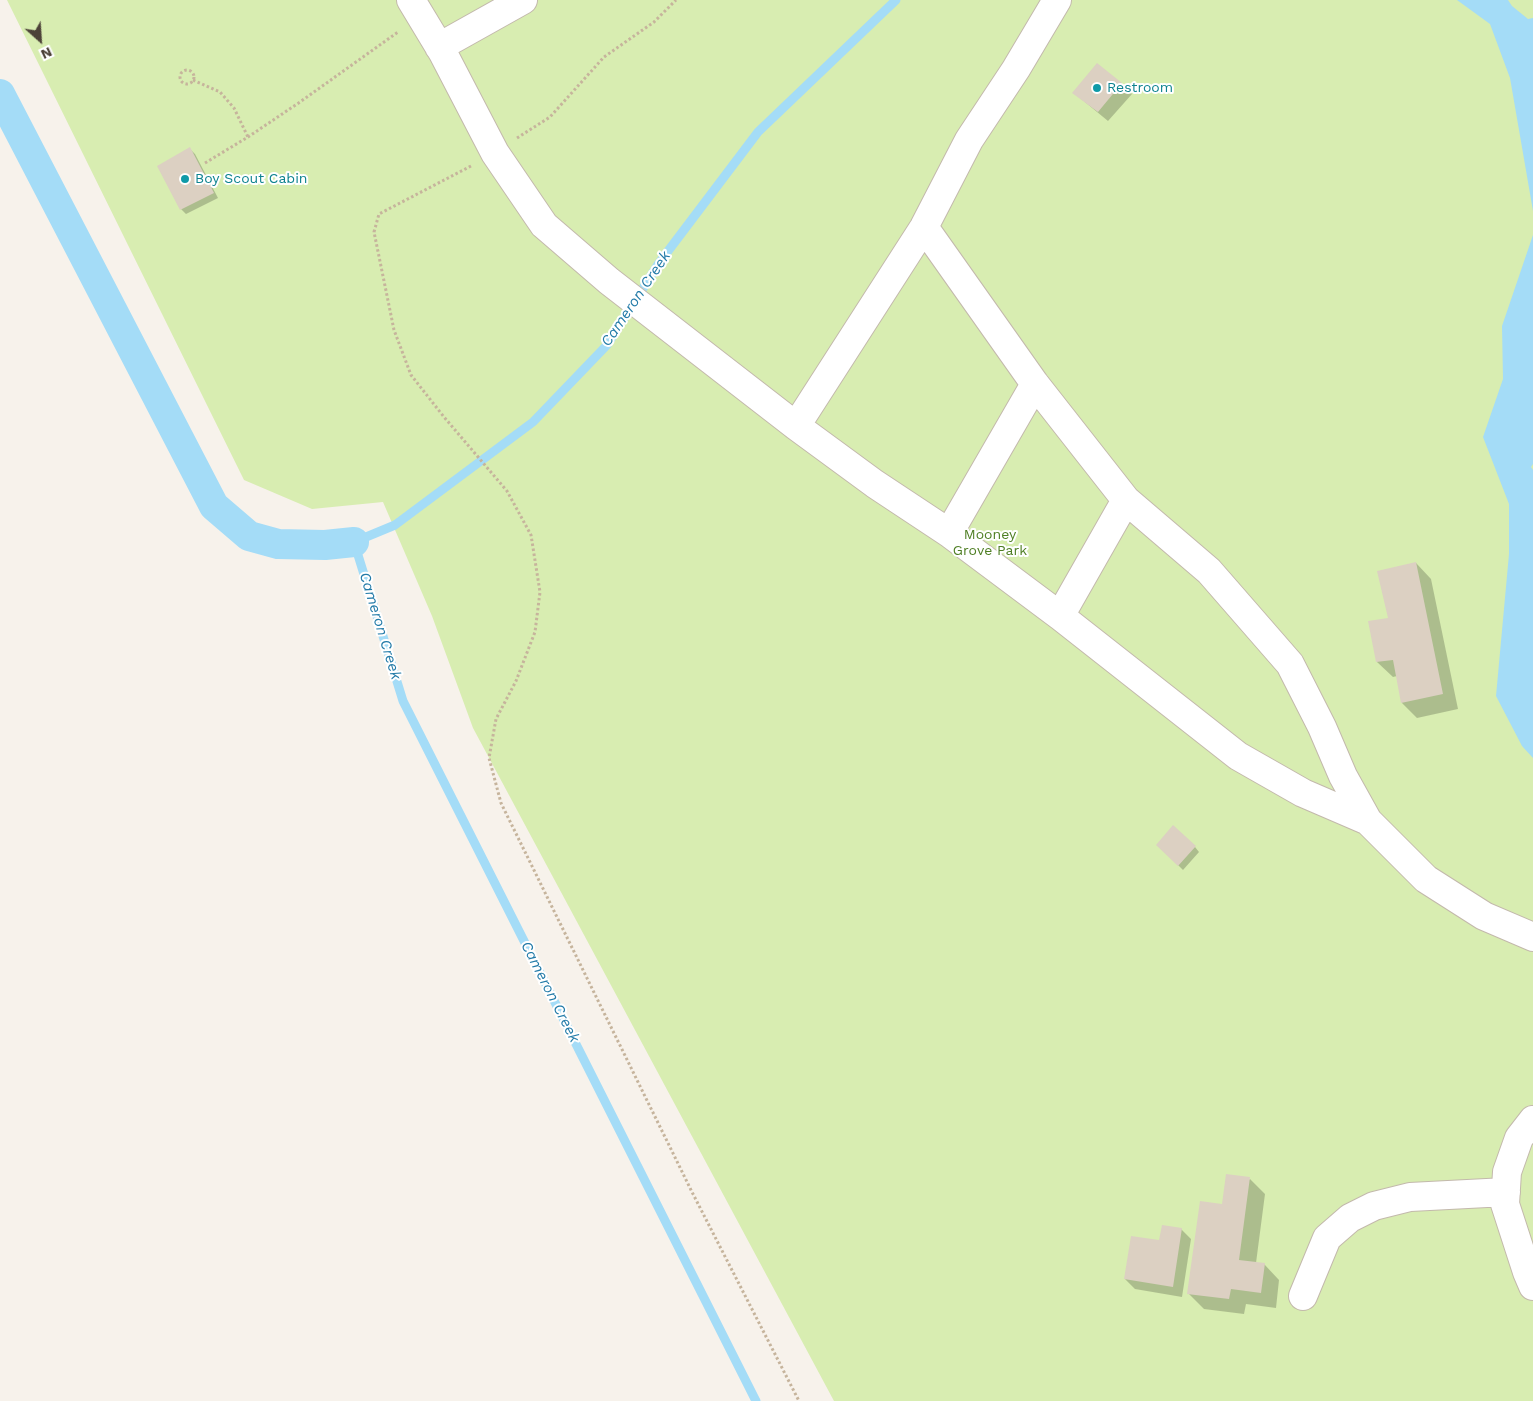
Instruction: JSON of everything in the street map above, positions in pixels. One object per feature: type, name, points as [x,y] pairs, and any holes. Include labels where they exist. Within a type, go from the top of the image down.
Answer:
[{"type":"lane","points":[[439,47],[523,0]]},
{"type":"lane","points":[[796,426],[924,227],[969,140],[1016,69],[1057,0]]},
{"type":"lane","points":[[416,8],[439,47],[494,152],[544,225],[610,281],[796,426],[875,484],[949,532],[1060,616],[1238,756],[1303,793],[1368,821]]},
{"type":"lane","points":[[924,227],[1035,384],[1126,500],[1209,571],[1290,664],[1322,727],[1343,776],[1368,821],[1426,879],[1484,916],[1533,937]]},
{"type":"lane","points":[[949,532],[1035,384]]},
{"type":"lane","points":[[1060,616],[1126,500]]},
{"type":"lane","points":[[1533,1120],[1519,1138],[1507,1172],[1505,1204],[1533,1286]]},
{"type":"lane","points":[[1304,1296],[1326,1238],[1350,1218],[1374,1206],[1410,1197],[1506,1192]]},
{"type":"path","points":[[676,0],[654,22],[604,57],[550,117],[474,164],[379,214],[374,232],[394,330],[412,375],[444,417],[507,491],[531,536],[540,592],[536,632],[516,681],[496,719],[489,758],[501,803],[692,1192],[799,1401]]},
{"type":"path","points":[[205,164],[248,137],[416,8]]},
{"type":"path","points":[[185,70],[190,70],[193,73],[194,80],[186,83],[182,81],[180,75],[185,70]]},
{"type":"path","points":[[194,80],[220,92],[234,108],[248,137]]},
{"type":"green space","name":"Mooney Grove Park","points":[[7,0],[1533,0],[1533,1401],[834,1401],[473,728],[432,616],[383,502],[312,509],[244,480]]},
{"type":"water","points":[[1457,0],[1508,0],[1512,6],[1528,19],[1533,18],[1533,211],[1510,78],[1490,24]]},
{"type":"water","points":[[1533,235],[1533,464],[1531,467],[1533,470],[1533,758],[1522,746],[1496,696],[1509,554],[1509,504],[1483,437],[1503,379],[1502,326]]},
{"type":"building","name":"Restroom","points":[[1097,63],[1122,83],[1098,112],[1072,93]]},
{"type":"building","name":"Boy Scout Cabin","points":[[190,147],[214,193],[180,210],[157,166]]},
{"type":"building","points":[[1416,562],[1443,694],[1401,703],[1393,660],[1376,662],[1368,621],[1388,618],[1377,571]]},
{"type":"building","points":[[1173,825],[1196,846],[1178,866],[1156,845]]},
{"type":"building","points":[[1226,1174],[1250,1177],[1239,1260],[1265,1263],[1261,1293],[1231,1289],[1229,1299],[1187,1294],[1200,1201],[1222,1204]]},
{"type":"building","points":[[1162,1225],[1182,1228],[1173,1287],[1124,1279],[1131,1236],[1159,1240]]},
{"type":"waterway","name":"Cameron Creek","points":[[756,1401],[403,701],[354,542],[395,525],[533,422],[607,345],[659,263],[758,132],[896,0]]},
{"type":"waterway","points":[[0,94],[214,506],[249,536],[278,544],[325,545],[354,542]]},
{"type":"place","name":"Restroom","points":[[1097,88]]},
{"type":"place","name":"Boy Scout Cabin","points":[[185,179]]}]
